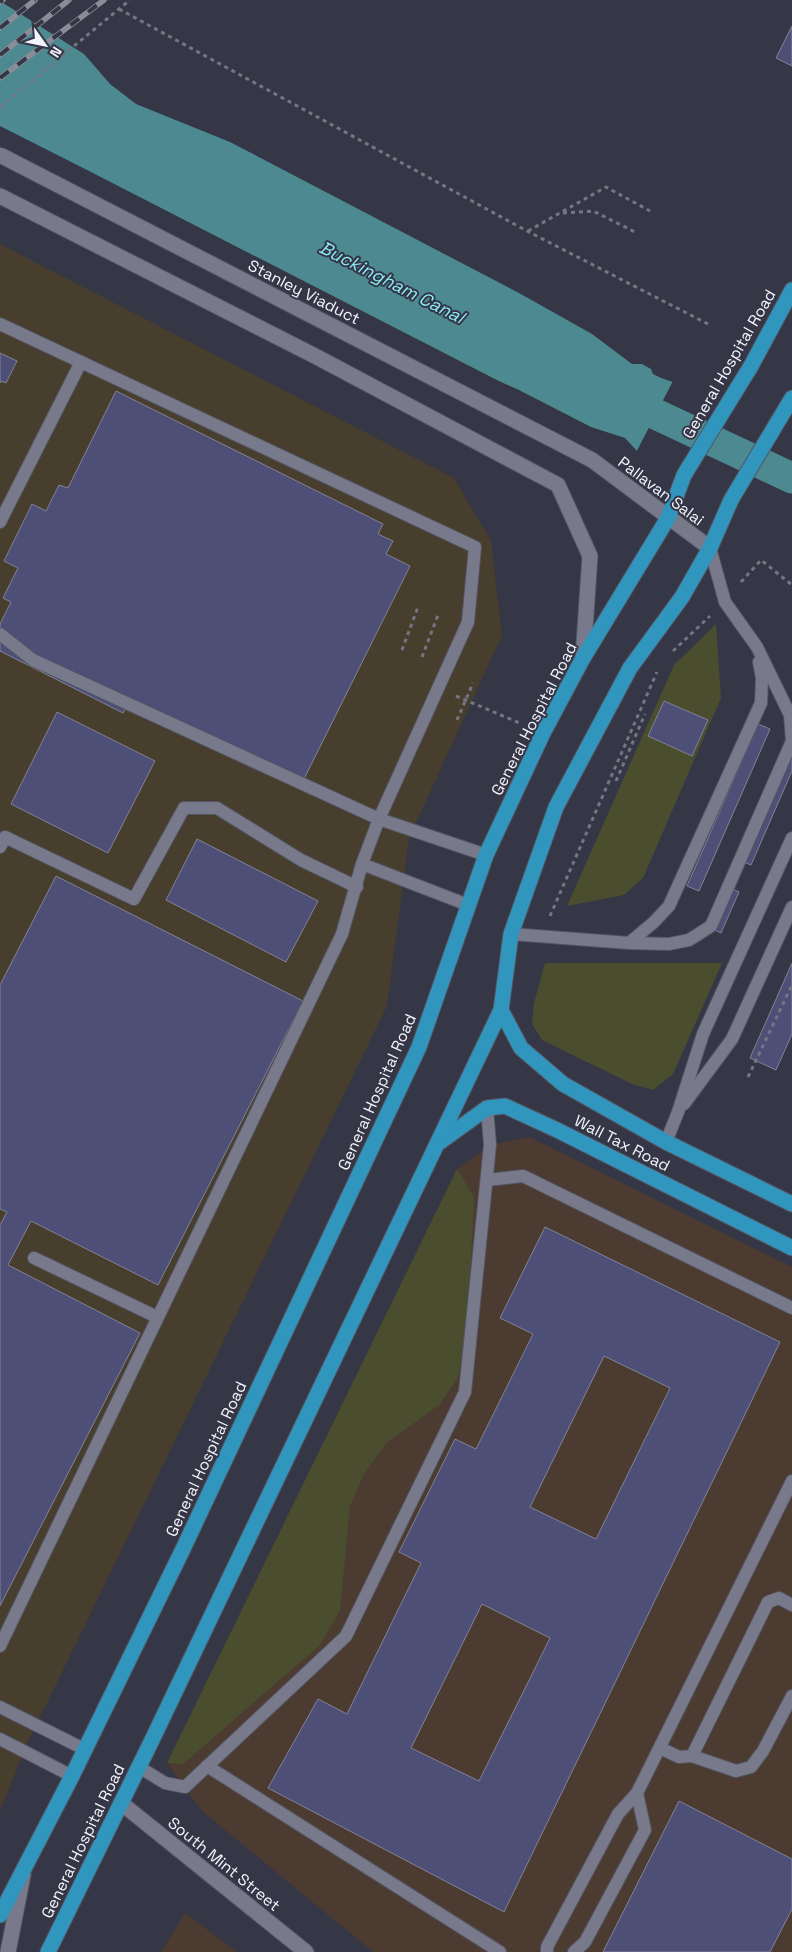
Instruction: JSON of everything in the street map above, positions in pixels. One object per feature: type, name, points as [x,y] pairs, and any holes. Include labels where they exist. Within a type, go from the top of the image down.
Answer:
[{"type":"main road","name":"Stanley Viaduct","points":[[0,155],[592,460]]},
{"type":"main road","points":[[0,196],[316,356],[558,486],[590,556],[583,658]]},
{"type":"main road","name":"General Hospital Road","points":[[0,1915],[24,1872],[72,1776],[183,1549],[419,1047],[486,855],[543,733],[583,658],[668,518],[684,475],[751,366],[792,290]]},
{"type":"main road","name":"General Hospital Road","points":[[48,1952],[139,1767],[501,1010],[511,934],[556,807],[630,668],[682,597],[710,548],[731,500],[792,398]]},
{"type":"main road","name":"Pallavan Salai","points":[[592,460],[710,548]]},
{"type":"main road","name":"Wall Tax Road","points":[[501,1010],[521,1048],[563,1084],[666,1142],[792,1204]]},
{"type":"main road","name":"Wall Tax Road","points":[[487,1108],[505,1106],[557,1130],[792,1248]]},
{"type":"main road","points":[[438,1144],[487,1108]]},
{"type":"main road","name":"South Mint Street","points":[[121,1803],[306,1952]]},
{"type":"main road","points":[[8,1952],[24,1872]]},
{"type":"lane","points":[[0,324],[475,547],[468,622],[379,819],[362,864],[357,887],[342,934],[0,1646]]},
{"type":"lane","points":[[0,522],[81,362]]},
{"type":"lane","points":[[511,934],[629,944],[669,944],[690,940],[711,926],[792,741],[790,715],[757,647],[725,602],[710,548]]},
{"type":"lane","points":[[0,634],[33,660],[379,819],[486,855]]},
{"type":"lane","points":[[629,944],[669,906],[761,703],[762,678],[757,647]]},
{"type":"lane","points":[[0,847],[5,837],[134,899],[184,808],[217,808],[301,860],[357,887]]},
{"type":"lane","points":[[666,1142],[678,1112],[703,1034],[792,838]]},
{"type":"lane","points":[[362,864],[468,906]]},
{"type":"lane","points":[[678,1112],[732,1039],[792,907]]},
{"type":"lane","points":[[139,1767],[165,1783],[185,1786],[346,1636],[465,1392],[490,1145],[487,1108]]},
{"type":"lane","points":[[487,1180],[523,1176],[792,1308]]},
{"type":"lane","points":[[34,1258],[157,1317]]},
{"type":"lane","points":[[547,1952],[547,1947],[618,1814],[637,1794],[792,1481]]},
{"type":"lane","points":[[692,1756],[768,1602],[779,1598],[792,1605]]},
{"type":"lane","points":[[660,1748],[679,1757],[692,1756],[736,1772],[751,1767],[763,1751],[792,1696]]},
{"type":"lane","points":[[0,1707],[84,1749]]},
{"type":"lane","points":[[0,1739],[72,1776]]},
{"type":"lane","points":[[207,1766],[500,1952]]},
{"type":"lane","points":[[574,1952],[585,1942],[645,1830],[637,1794]]},
{"type":"path","points":[[0,107],[85,39],[130,0]]},
{"type":"path","points":[[119,9],[527,231],[708,324]]},
{"type":"path","points":[[527,231],[606,187],[650,211]]},
{"type":"path","points":[[560,213],[593,211],[637,234]]},
{"type":"path","points":[[669,655],[725,602],[761,560],[792,585]]},
{"type":"path","points":[[402,650],[418,607]]},
{"type":"path","points":[[422,657],[438,615]]},
{"type":"path","points":[[541,937],[658,671]]},
{"type":"path","points":[[457,720],[473,683]]},
{"type":"path","points":[[437,690],[543,733]]},
{"type":"path","points":[[616,781],[645,714]]},
{"type":"path","points":[[748,1077],[792,985]]},
{"type":"shaded area","points":[[0,244],[454,478],[491,541],[502,635],[409,838],[387,1006],[26,1746],[0,1812]]},
{"type":"shaded area","points":[[716,624],[721,698],[643,878],[624,895],[567,906],[674,665]]},
{"type":"shaded area","points":[[545,963],[722,963],[673,1074],[653,1090],[632,1084],[542,1040],[532,1024],[534,1003]]},
{"type":"shaded area","points":[[529,1137],[792,1267],[792,1952],[373,1952],[201,1810],[167,1763],[457,1169],[490,1145]]},
{"type":"shaded area","points":[[457,1169],[474,1197],[467,1343],[457,1379],[439,1405],[386,1443],[364,1474],[350,1506],[340,1611],[320,1645],[183,1764],[167,1763]]},
{"type":"shaded area","points":[[185,1913],[237,1952],[161,1952]]},
{"type":"water","points":[[0,1],[84,54],[110,84],[136,104],[230,142],[519,293],[592,334],[632,364],[642,364],[651,369],[653,374],[673,382],[637,451],[625,438],[591,427],[517,389],[399,339],[0,128]]},
{"type":"pier","points":[[0,126],[600,433],[589,430],[515,391],[398,341],[0,131]]},
{"type":"pier","points":[[674,379],[675,383],[639,452],[637,451]]},
{"type":"building","points":[[792,26],[792,66],[776,58]]},
{"type":"building","points":[[0,353],[17,361],[6,383],[1,381],[0,383]]},
{"type":"building","points":[[116,391],[383,524],[378,534],[393,541],[386,554],[410,566],[301,785],[130,700],[123,713],[0,651],[0,624],[11,602],[3,598],[18,568],[4,561],[32,504],[46,511],[59,485],[68,488]]},
{"type":"building","points":[[664,701],[708,720],[692,756],[648,736]]},
{"type":"building","points":[[57,712],[155,761],[108,853],[11,804]]},
{"type":"building","points":[[758,724],[770,729],[699,891],[687,886]]},
{"type":"building","points":[[792,750],[792,771],[751,865],[741,861]]},
{"type":"building","points":[[197,839],[318,901],[286,962],[166,900]]},
{"type":"building","points":[[56,876],[303,1001],[158,1285],[31,1221],[8,1265],[140,1333],[0,1606],[0,1225],[7,1212],[0,1209],[0,985]]},
{"type":"building","points":[[730,888],[739,892],[721,933],[712,929]]},
{"type":"building","points":[[792,963],[792,1034],[776,1070],[750,1058]]},
{"type":"building","points":[[545,1227],[780,1342],[504,1912],[268,1788],[318,1699],[347,1714],[421,1563],[399,1552],[455,1439],[476,1449],[533,1334],[500,1318]],"holes":[[[604,1356],[670,1388],[596,1539],[530,1507]],[[482,1604],[550,1638],[479,1781],[411,1748]]]},
{"type":"building","points":[[679,1801],[792,1859],[792,1909],[770,1952],[603,1952]]},
{"type":"waterway","name":"Buckingham Canal","points":[[617,396],[792,478]]},
{"type":"railway","points":[[0,28],[35,0]]},
{"type":"railway","points":[[0,55],[69,0]]},
{"type":"railway","points":[[0,78],[104,0]]}]
